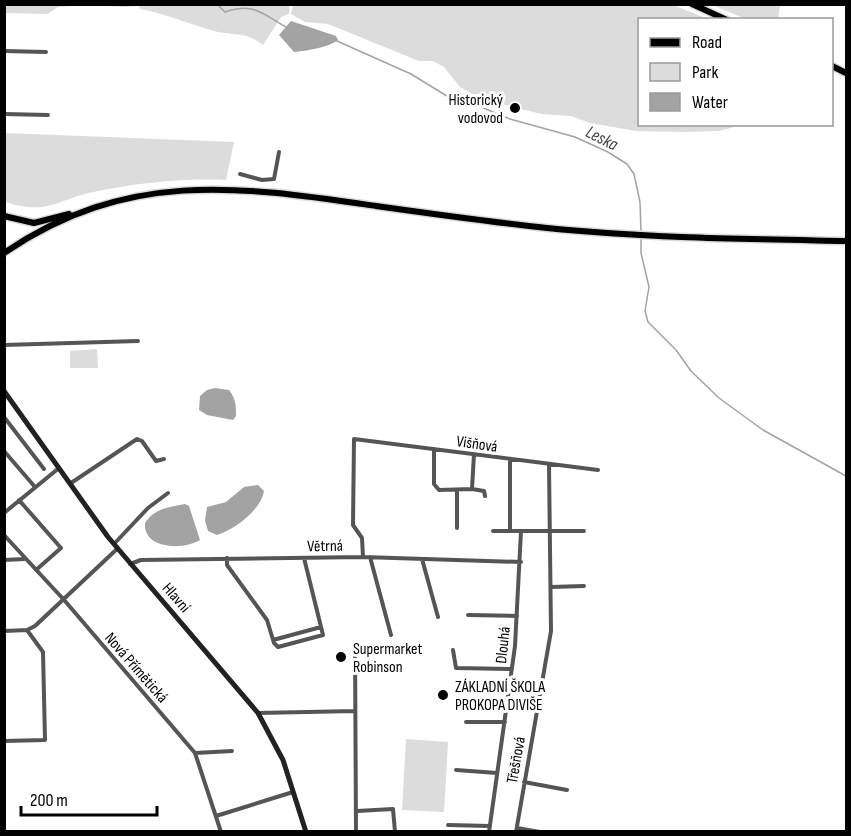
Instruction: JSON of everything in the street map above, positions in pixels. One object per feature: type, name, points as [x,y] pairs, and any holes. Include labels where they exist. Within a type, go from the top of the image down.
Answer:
[{"type":"main road","points":[[692,4],[723,18]]},
{"type":"main road","points":[[4,216],[22,222],[41,222],[90,206],[180,189],[256,190],[500,223],[633,235],[846,241]]},
{"type":"main road","points":[[4,253],[52,225],[110,203]]},
{"type":"main road","name":"Hlavní","points":[[4,391],[116,547],[258,713],[273,737],[306,831]]},
{"type":"street","points":[[4,51],[46,52]]},
{"type":"street","points":[[4,114],[48,115]]},
{"type":"street","points":[[240,174],[262,180],[274,179],[279,152]]},
{"type":"street","points":[[4,345],[138,341]]},
{"type":"street","points":[[4,417],[44,469]]},
{"type":"street","points":[[71,483],[137,439],[142,441],[156,461],[164,459]]},
{"type":"street","name":"Višňová","points":[[363,557],[361,535],[353,525],[354,439],[598,470]]},
{"type":"street","points":[[434,449],[434,487],[439,490],[484,491],[485,496]]},
{"type":"street","points":[[4,451],[35,487]]},
{"type":"street","points":[[472,489],[474,454]]},
{"type":"street","points":[[510,460],[510,531]]},
{"type":"street","name":"Třešňová","points":[[516,830],[551,631],[549,465]]},
{"type":"street","points":[[4,513],[59,468]]},
{"type":"street","points":[[457,491],[457,528]]},
{"type":"street","points":[[4,631],[27,630],[65,601],[116,547],[148,508],[168,493]]},
{"type":"street","points":[[19,500],[61,548],[36,570]]},
{"type":"street","points":[[493,531],[584,531]]},
{"type":"street","name":"Dlouhá","points":[[490,829],[512,669],[521,562],[521,531]]},
{"type":"street","name":"Nová Přímětická","points":[[4,535],[65,601],[195,753],[221,831]]},
{"type":"street","name":"Větrná","points":[[130,564],[141,560],[363,557],[521,562]]},
{"type":"street","points":[[370,557],[391,635]]},
{"type":"street","points":[[4,560],[24,558]]},
{"type":"street","points":[[227,558],[227,565],[267,620],[273,640],[278,647],[323,634],[304,558]]},
{"type":"street","points":[[422,560],[438,617]]},
{"type":"street","points":[[551,587],[584,586]]},
{"type":"street","points":[[468,615],[517,615]]},
{"type":"street","points":[[273,640],[321,627]]},
{"type":"street","points":[[4,741],[45,740],[43,652],[27,630]]},
{"type":"street","points":[[354,645],[356,831]]},
{"type":"street","points":[[453,650],[456,668],[512,669]]},
{"type":"street","points":[[258,713],[355,711]]},
{"type":"street","points":[[466,722],[505,722]]},
{"type":"street","points":[[195,753],[232,751]]},
{"type":"street","points":[[456,770],[497,773]]},
{"type":"street","points":[[524,782],[567,790]]},
{"type":"street","points":[[216,816],[293,792]]},
{"type":"street","points":[[357,811],[393,809],[395,831]]},
{"type":"street","points":[[448,825],[490,829]]},
{"type":"street","points":[[516,830],[540,831]]},
{"type":"green space","points":[[5,4],[290,4],[289,14],[281,17],[263,45],[245,36],[214,31],[140,9],[139,6],[58,7],[48,14],[5,13]]},
{"type":"green space","points":[[780,4],[778,18],[744,18],[712,5]]},
{"type":"green space","points":[[293,5],[673,5],[706,18],[638,18],[638,126],[738,126],[719,131],[636,131],[590,123],[571,116],[541,114],[479,98],[460,87],[444,67],[433,61],[419,61],[328,24],[305,22],[291,14]]},
{"type":"green space","points":[[5,133],[234,142],[226,180],[177,180],[130,186],[84,194],[53,205],[33,207],[5,202]]},
{"type":"green space","points":[[97,349],[98,368],[70,368],[70,351]]},
{"type":"green space","points":[[406,739],[448,742],[444,812],[402,810]]},
{"type":"water","points":[[291,21],[336,36],[338,40],[324,47],[294,52],[279,35]]},
{"type":"water","points":[[215,388],[229,390],[231,393],[236,409],[236,416],[233,420],[207,415],[199,410],[200,396],[207,390]]},
{"type":"water","points":[[258,485],[264,491],[262,498],[246,518],[231,529],[217,535],[208,531],[205,521],[207,507],[226,502],[244,487]]},
{"type":"water","points":[[185,504],[189,506],[200,540],[175,546],[157,543],[150,538],[146,532],[145,523],[153,514]]},
{"type":"waterway","name":"Leska","points":[[217,4],[225,12],[244,8],[258,11],[286,27]]},
{"type":"waterway","name":"Leska","points":[[337,41],[411,74],[455,101],[474,104],[510,119],[575,137],[608,152],[627,164],[634,174],[640,202],[641,232]]},
{"type":"waterway","name":"Leska","points":[[641,237],[641,253],[649,287],[645,311],[648,322],[676,350],[691,371],[719,398],[763,430],[846,476]]},
{"type":"place","name":"Historický vodovod","points":[[515,108]]},
{"type":"place","name":"Supermarket Robinson","points":[[341,657]]},
{"type":"place","name":"ZÁKLADNÍ ŠKOLA PROKOPA DIVIŠE","points":[[443,695]]}]
